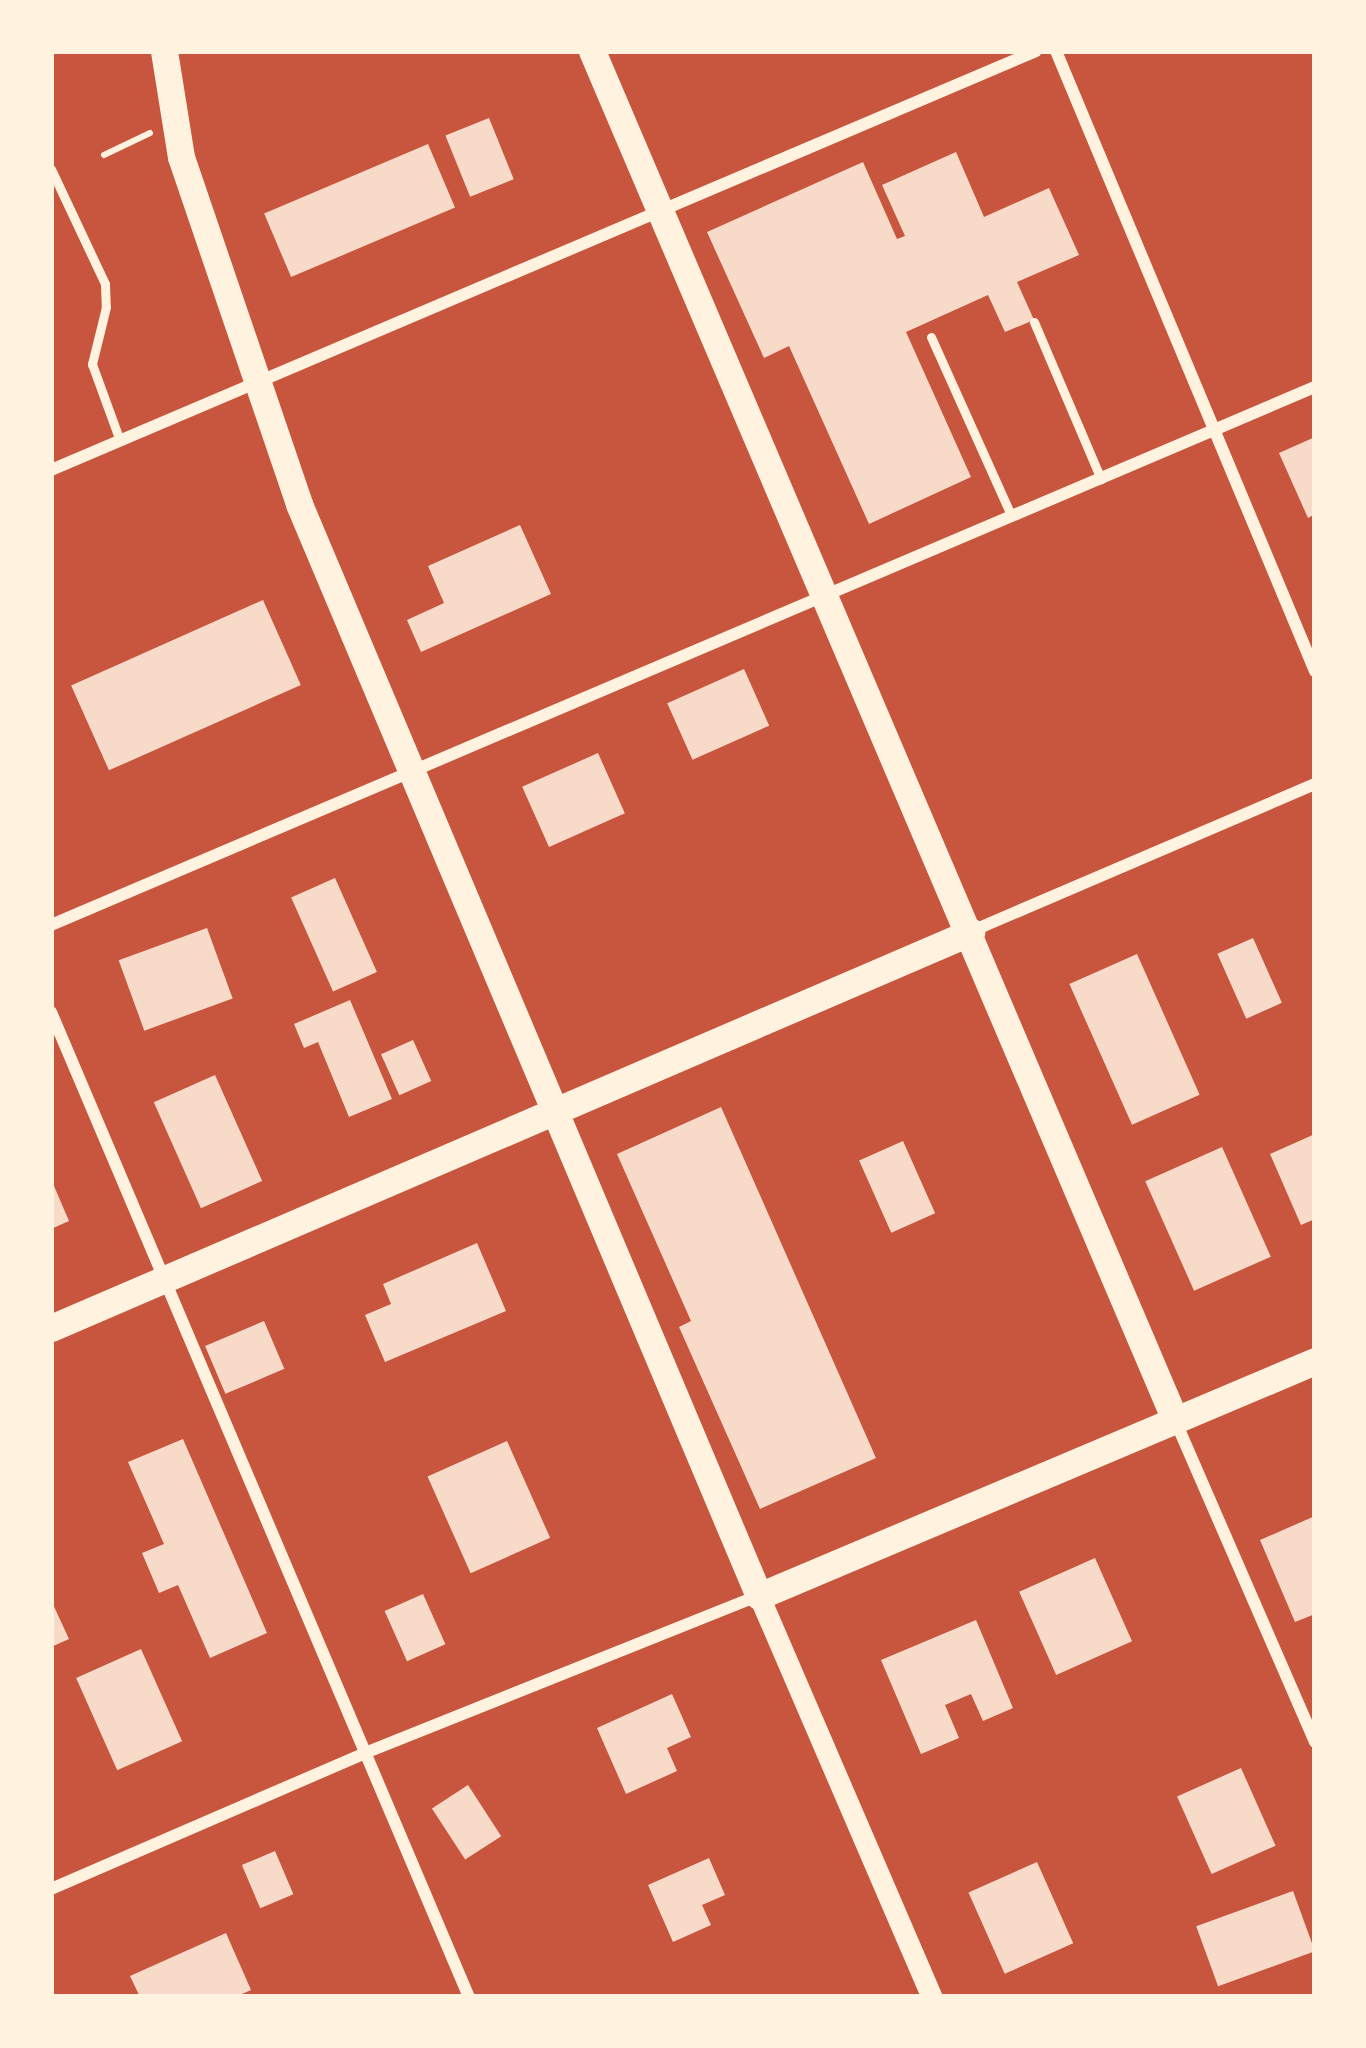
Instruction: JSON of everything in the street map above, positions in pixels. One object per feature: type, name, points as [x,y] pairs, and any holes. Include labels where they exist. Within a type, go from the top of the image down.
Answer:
[{"type":"main road","points":[[164,51],[181,157],[254,383],[412,774],[559,1110],[759,1596],[1315,1361]]},
{"type":"main road","points":[[592,51],[1175,1420]]},
{"type":"main road","points":[[51,1328],[971,932]]},
{"type":"street","points":[[51,470],[1036,51]]},
{"type":"street","points":[[1056,51],[1315,671]]},
{"type":"street","points":[[51,925],[1315,387]]},
{"type":"street","points":[[971,932],[1315,784]]},
{"type":"street","points":[[51,1012],[469,1997]]},
{"type":"street","points":[[1175,1420],[1315,1742]]},
{"type":"street","points":[[51,1889],[365,1753],[759,1596],[932,1997]]},
{"type":"lane","points":[[51,169],[105,284],[106,307],[92,364],[120,441]]},
{"type":"lane","points":[[1034,322],[1100,479]]},
{"type":"lane","points":[[932,337],[1012,517]]},
{"type":"path","points":[[104,154],[156,130]]},
{"type":"building","points":[[489,118],[514,179],[470,197],[445,136]]},
{"type":"building","points":[[428,144],[455,208],[291,277],[264,214]]},
{"type":"building","points":[[956,152],[984,217],[1049,188],[1079,255],[1017,282],[1034,320],[1005,332],[988,295],[906,332],[971,477],[869,524],[789,346],[764,358],[707,232],[863,162],[897,239],[905,236],[882,185]]},
{"type":"building","points":[[1315,437],[1315,514],[1308,518],[1279,453]]},
{"type":"building","points":[[520,525],[551,594],[421,652],[407,620],[444,603],[428,566]]},
{"type":"building","points":[[263,600],[301,685],[109,770],[71,685]]},
{"type":"building","points":[[744,669],[769,726],[692,760],[667,703]]},
{"type":"building","points":[[598,753],[625,813],[549,847],[522,787]]},
{"type":"building","points":[[335,878],[377,972],[333,992],[291,898]]},
{"type":"building","points":[[207,928],[233,998],[144,1031],[119,960]]},
{"type":"building","points":[[1253,938],[1282,1003],[1246,1019],[1217,954]]},
{"type":"building","points":[[1137,954],[1200,1095],[1132,1125],[1069,984]]},
{"type":"building","points":[[350,1000],[392,1099],[349,1117],[318,1042],[304,1048],[294,1024]]},
{"type":"building","points":[[413,1040],[431,1081],[399,1095],[381,1054]]},
{"type":"building","points":[[215,1075],[262,1181],[201,1208],[154,1102]]},
{"type":"building","points":[[721,1107],[876,1458],[760,1509],[679,1327],[691,1321],[617,1154]]},
{"type":"building","points":[[1315,1134],[1315,1219],[1301,1225],[1270,1154]]},
{"type":"building","points":[[903,1141],[935,1213],[891,1233],[859,1161]]},
{"type":"building","points":[[1222,1147],[1271,1257],[1194,1291],[1145,1181]]},
{"type":"building","points":[[51,1179],[69,1221],[51,1229]]},
{"type":"building","points":[[477,1243],[506,1311],[385,1362],[365,1315],[391,1304],[383,1284]]},
{"type":"building","points":[[264,1321],[284,1369],[225,1394],[205,1346]]},
{"type":"building","points":[[183,1439],[267,1633],[210,1658],[178,1585],[159,1593],[142,1553],[164,1544],[128,1462]]},
{"type":"building","points":[[507,1441],[550,1538],[471,1573],[428,1476]]},
{"type":"building","points":[[1315,1516],[1315,1614],[1295,1622],[1260,1540]]},
{"type":"building","points":[[1095,1558],[1132,1641],[1056,1675],[1019,1592]]},
{"type":"building","points":[[423,1594],[445,1644],[407,1661],[385,1611]]},
{"type":"building","points":[[51,1600],[69,1639],[51,1647]]},
{"type":"building","points":[[976,1620],[1013,1708],[983,1721],[971,1694],[945,1705],[959,1738],[921,1754],[881,1660]]},
{"type":"building","points":[[141,1649],[182,1741],[117,1770],[76,1678]]},
{"type":"building","points":[[672,1694],[691,1737],[667,1748],[677,1771],[626,1794],[597,1728]]},
{"type":"building","points":[[1241,1768],[1276,1846],[1212,1874],[1177,1796]]},
{"type":"building","points":[[468,1785],[501,1836],[465,1860],[432,1808]]},
{"type":"building","points":[[275,1851],[293,1894],[260,1908],[242,1865]]},
{"type":"building","points":[[709,1858],[725,1895],[702,1905],[711,1925],[673,1942],[648,1885]]},
{"type":"building","points":[[1037,1862],[1073,1943],[1005,1974],[968,1893]]},
{"type":"building","points":[[1293,1891],[1315,1951],[1218,1986],[1196,1926]]},
{"type":"building","points":[[226,1933],[251,1990],[235,1997],[140,1997],[130,1976]]}]
